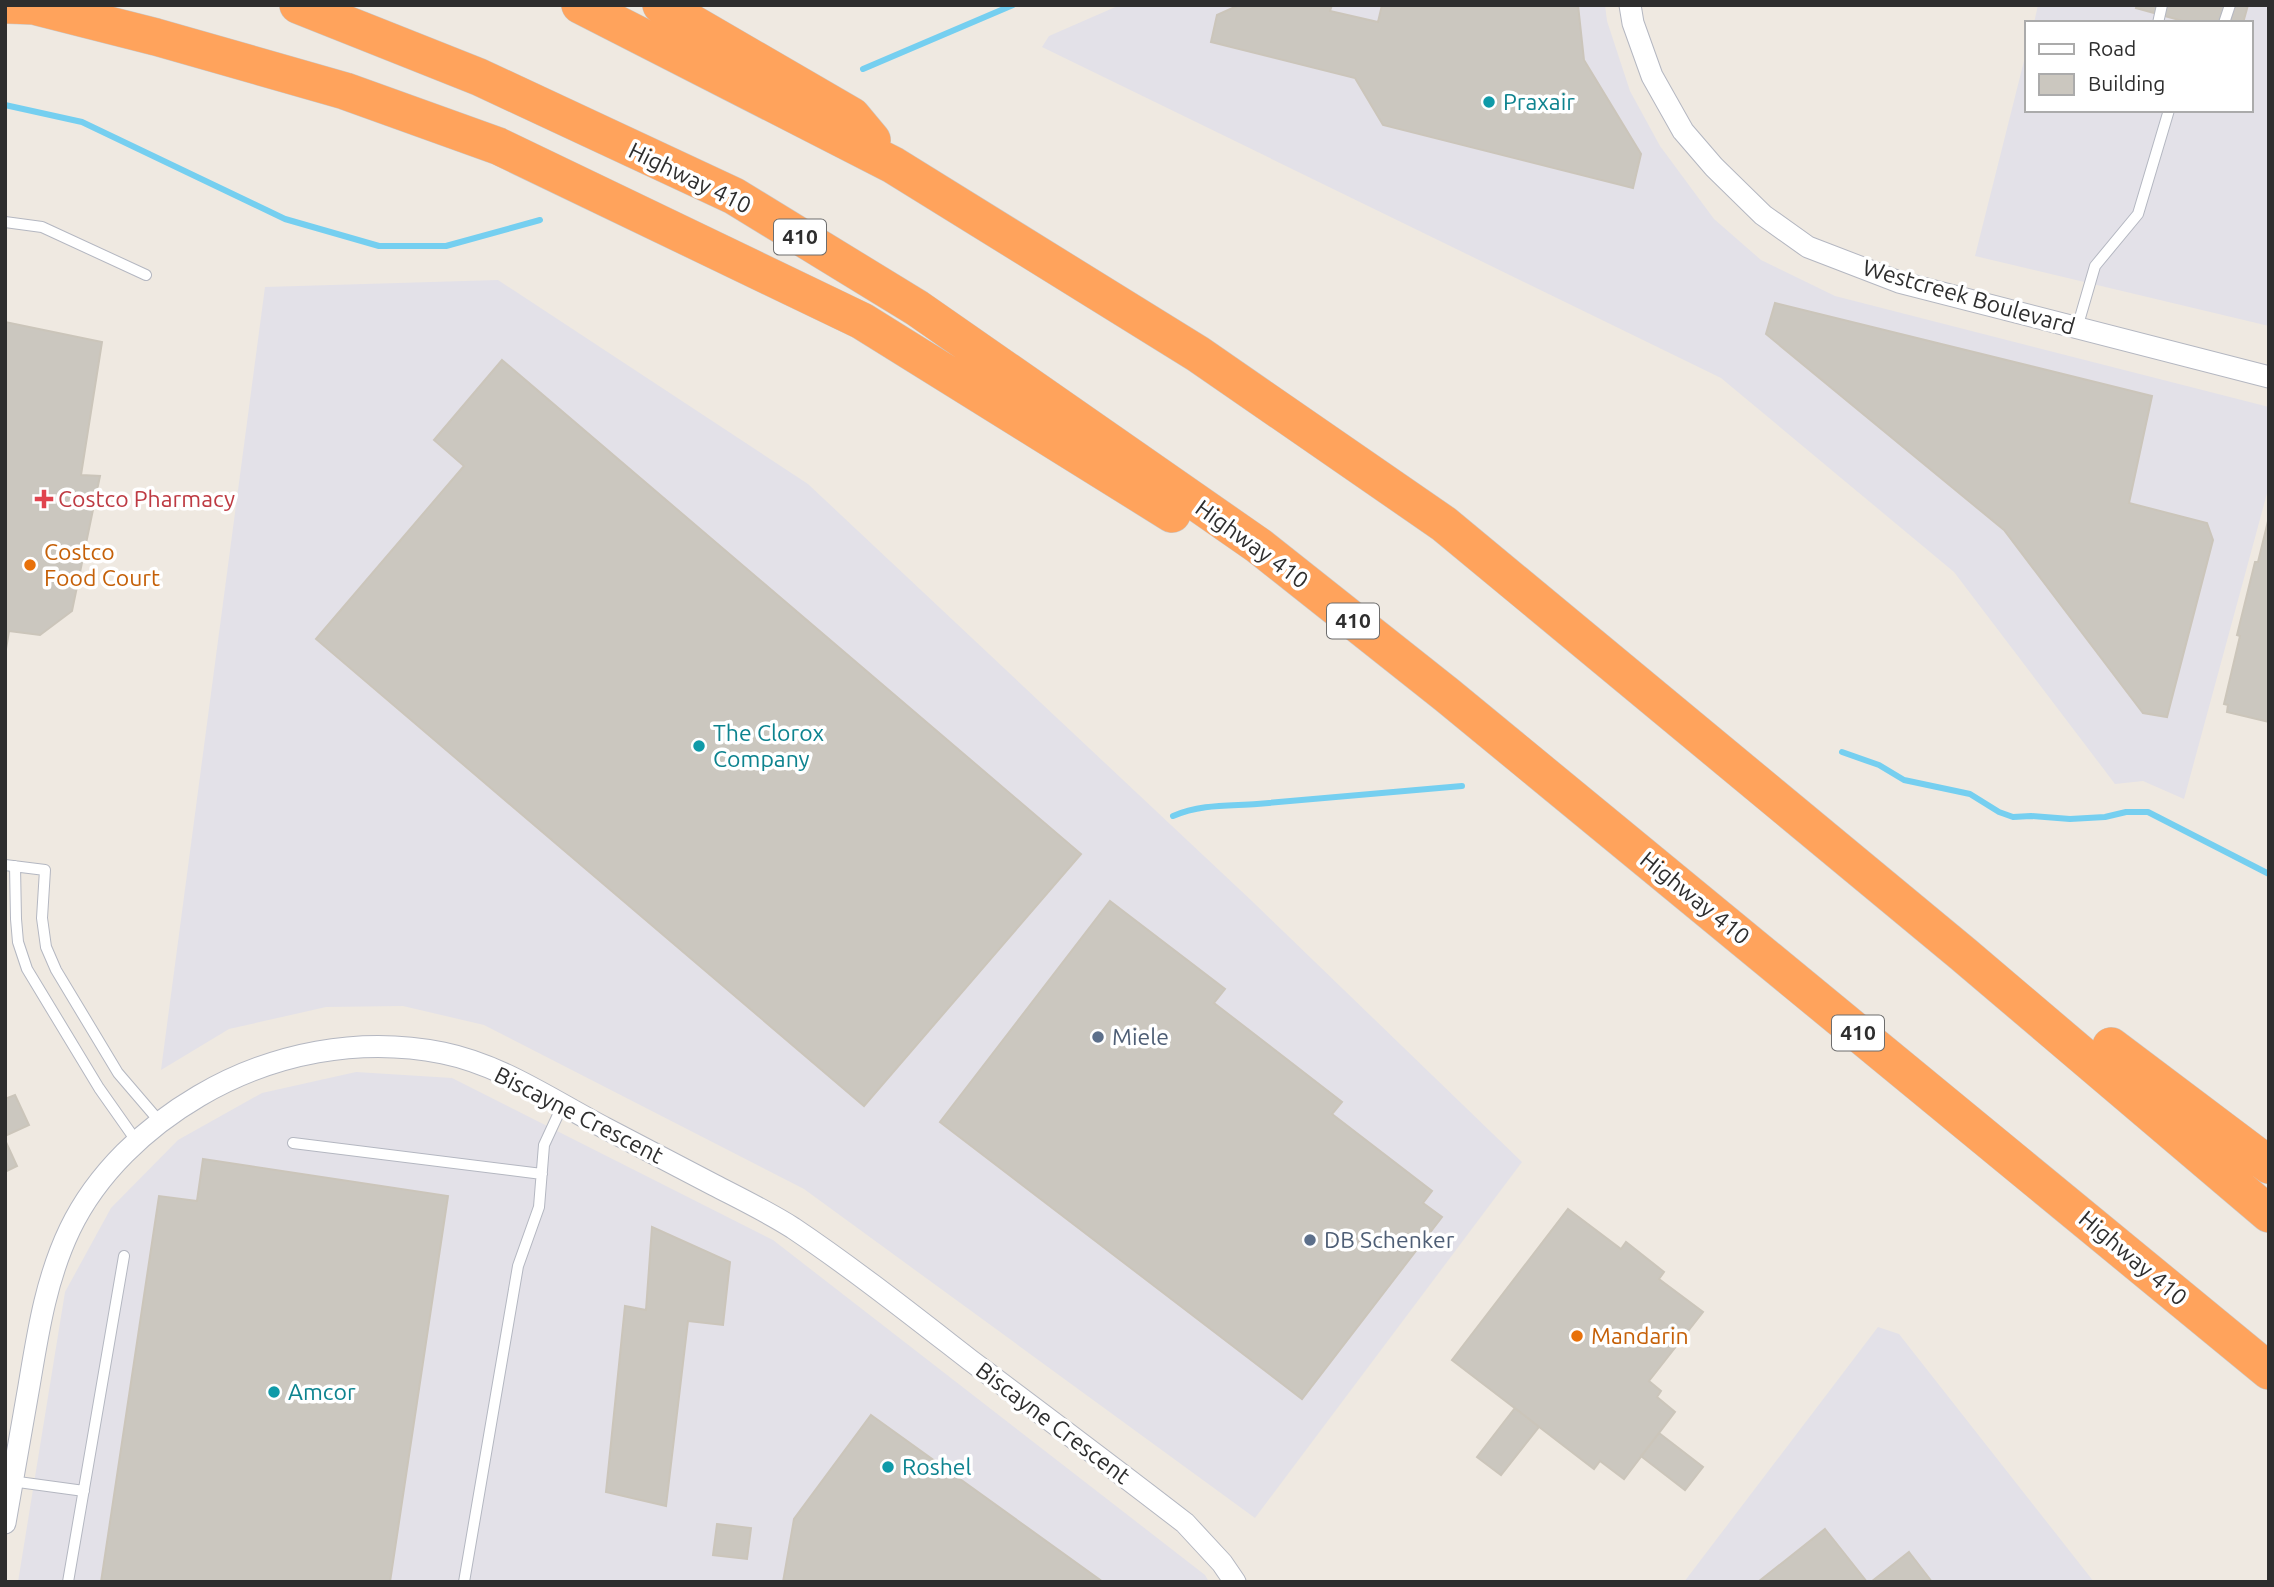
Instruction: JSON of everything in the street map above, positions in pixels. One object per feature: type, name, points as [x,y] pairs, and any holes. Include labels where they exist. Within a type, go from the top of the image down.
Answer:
[{"type":"highway","points":[[8,5],[34,6],[345,91],[498,146],[862,321],[1196,529],[1259,546]]},
{"type":"highway","name":"Highway 410","points":[[298,5],[479,77],[734,196],[917,308],[1259,546],[1500,739],[2269,1371]]},
{"type":"highway","points":[[580,5],[893,164],[1198,354],[1444,524],[1963,954],[2269,1214]]},
{"type":"highway","points":[[661,5],[852,116],[893,164]]},
{"type":"highway","points":[[1963,954],[2026,977],[2143,1073],[2269,1165]]},
{"type":"street","name":"Westcreek Boulevard","points":[[1630,5],[1633,23],[1652,76],[1683,131],[1714,167],[1763,215],[1808,247],[1899,282],[2269,377]]},
{"type":"street","name":"Biscayne Crescent","points":[[5,1523],[9,1480],[43,1301],[60,1255],[85,1203],[107,1173],[160,1122],[225,1081],[259,1067],[331,1049],[399,1046],[447,1053],[499,1072],[790,1226],[1185,1522],[1223,1563],[1235,1582]]},
{"type":"lane","points":[[2077,328],[2095,266],[2138,214],[2168,112]]},
{"type":"lane","points":[[5,222],[42,227],[146,275]]},
{"type":"lane","points":[[137,1142],[99,1088],[27,969],[17,930],[10,865],[45,870],[42,918],[46,947],[56,970],[118,1073],[160,1122]]},
{"type":"lane","points":[[464,1582],[518,1266],[539,1207],[544,1145],[563,1104]]},
{"type":"lane","points":[[293,1143],[542,1174]]},
{"type":"lane","points":[[68,1582],[124,1256]]},
{"type":"lane","points":[[9,1480],[84,1491]]},
{"type":"shaded area","points":[[1120,5],[1605,5],[1607,21],[1630,91],[1660,146],[1714,219],[1761,260],[1835,296],[2269,407],[2269,486],[2184,799],[2143,781],[2115,784],[1954,572],[1721,378],[1042,47],[1049,36]]},
{"type":"shaded area","points":[[2038,5],[2269,5],[2269,326],[1975,256],[2025,57],[2025,112],[2253,112],[2253,21],[2034,21]]},
{"type":"shaded area","points":[[498,280],[808,484],[1254,903],[1522,1162],[1255,1518],[804,1189],[484,1025],[403,1006],[326,1007],[229,1029],[161,1070],[265,287]]},
{"type":"shaded area","points":[[356,1072],[452,1078],[773,1240],[1205,1575],[1209,1582],[18,1582],[65,1292],[111,1208],[178,1140],[262,1093]]},
{"type":"shaded area","points":[[1878,1327],[1899,1334],[2094,1582],[1684,1582]]},
{"type":"building","name":"Praxair","points":[[1239,5],[1332,5],[1330,11],[1378,22],[1382,5],[1578,5],[1584,60],[1641,154],[1633,188],[1383,125],[1355,78],[1211,42],[1217,15]]},
{"type":"building","points":[[2137,5],[2248,5],[2244,21],[2183,21],[2136,8]]},
{"type":"building","points":[[1775,303],[2152,396],[2129,503],[2207,523],[2213,540],[2167,717],[2143,713],[2004,530],[1766,334]]},
{"type":"building","points":[[5,322],[102,342],[81,475],[100,476],[72,611],[40,635],[9,631],[6,649]]},
{"type":"building","name":"The Clorox Company","points":[[502,360],[1081,854],[864,1106],[316,639],[464,466],[434,440]]},
{"type":"building","points":[[2269,517],[2269,722],[2227,712],[2228,705],[2224,704],[2240,636],[2237,635]]},
{"type":"building","points":[[1110,901],[1225,989],[1214,1003],[1342,1102],[1332,1114],[1432,1191],[1423,1203],[1442,1217],[1302,1399],[940,1122]]},
{"type":"building","points":[[15,1095],[29,1125],[5,1136],[5,1099]]},
{"type":"building","points":[[5,1140],[17,1166],[5,1172]]},
{"type":"building","name":"Amcor","points":[[203,1159],[448,1196],[390,1582],[101,1582],[159,1196],[197,1201]]},
{"type":"building","name":"Mandarin","points":[[1568,1209],[1621,1249],[1626,1242],[1664,1272],[1659,1279],[1703,1312],[1649,1381],[1661,1391],[1657,1397],[1675,1412],[1624,1479],[1600,1461],[1594,1469],[1452,1360]]},
{"type":"building","points":[[652,1227],[730,1262],[723,1325],[688,1321],[666,1506],[606,1492],[625,1306],[646,1310]]},
{"type":"building","points":[[1515,1408],[1539,1427],[1501,1475],[1477,1457]]},
{"type":"building","name":"Roshel","points":[[871,1415],[1103,1582],[783,1582],[794,1519]]},
{"type":"building","points":[[1659,1433],[1703,1467],[1685,1490],[1641,1456]]},
{"type":"building","points":[[717,1524],[751,1528],[747,1559],[713,1555]]},
{"type":"building","points":[[1825,1529],[1867,1582],[1758,1582]]},
{"type":"building","points":[[1909,1552],[1932,1582],[1871,1582]]},
{"type":"waterway","points":[[863,69],[1013,5]]},
{"type":"waterway","points":[[5,105],[82,122],[285,219],[379,246],[446,246],[540,220]]},
{"type":"waterway","points":[[1842,752],[1879,765],[1904,780],[1970,794],[1999,812],[2013,817],[2070,819],[2148,812],[2269,874]]},
{"type":"waterway","points":[[1173,816],[1215,806],[1462,786]]},
{"type":"place","name":"Praxair","points":[[1489,102]]},
{"type":"place","name":"Costco Pharmacy","points":[[44,499]]},
{"type":"place","name":"Costco Food Court","points":[[30,565]]},
{"type":"place","name":"The Clorox Company","points":[[699,746]]},
{"type":"place","name":"Miele","points":[[1098,1037]]},
{"type":"place","name":"DB Schenker","points":[[1310,1240]]},
{"type":"place","name":"Mandarin","points":[[1577,1336]]},
{"type":"place","name":"Amcor","points":[[274,1392]]},
{"type":"place","name":"Roshel","points":[[888,1467]]}]
